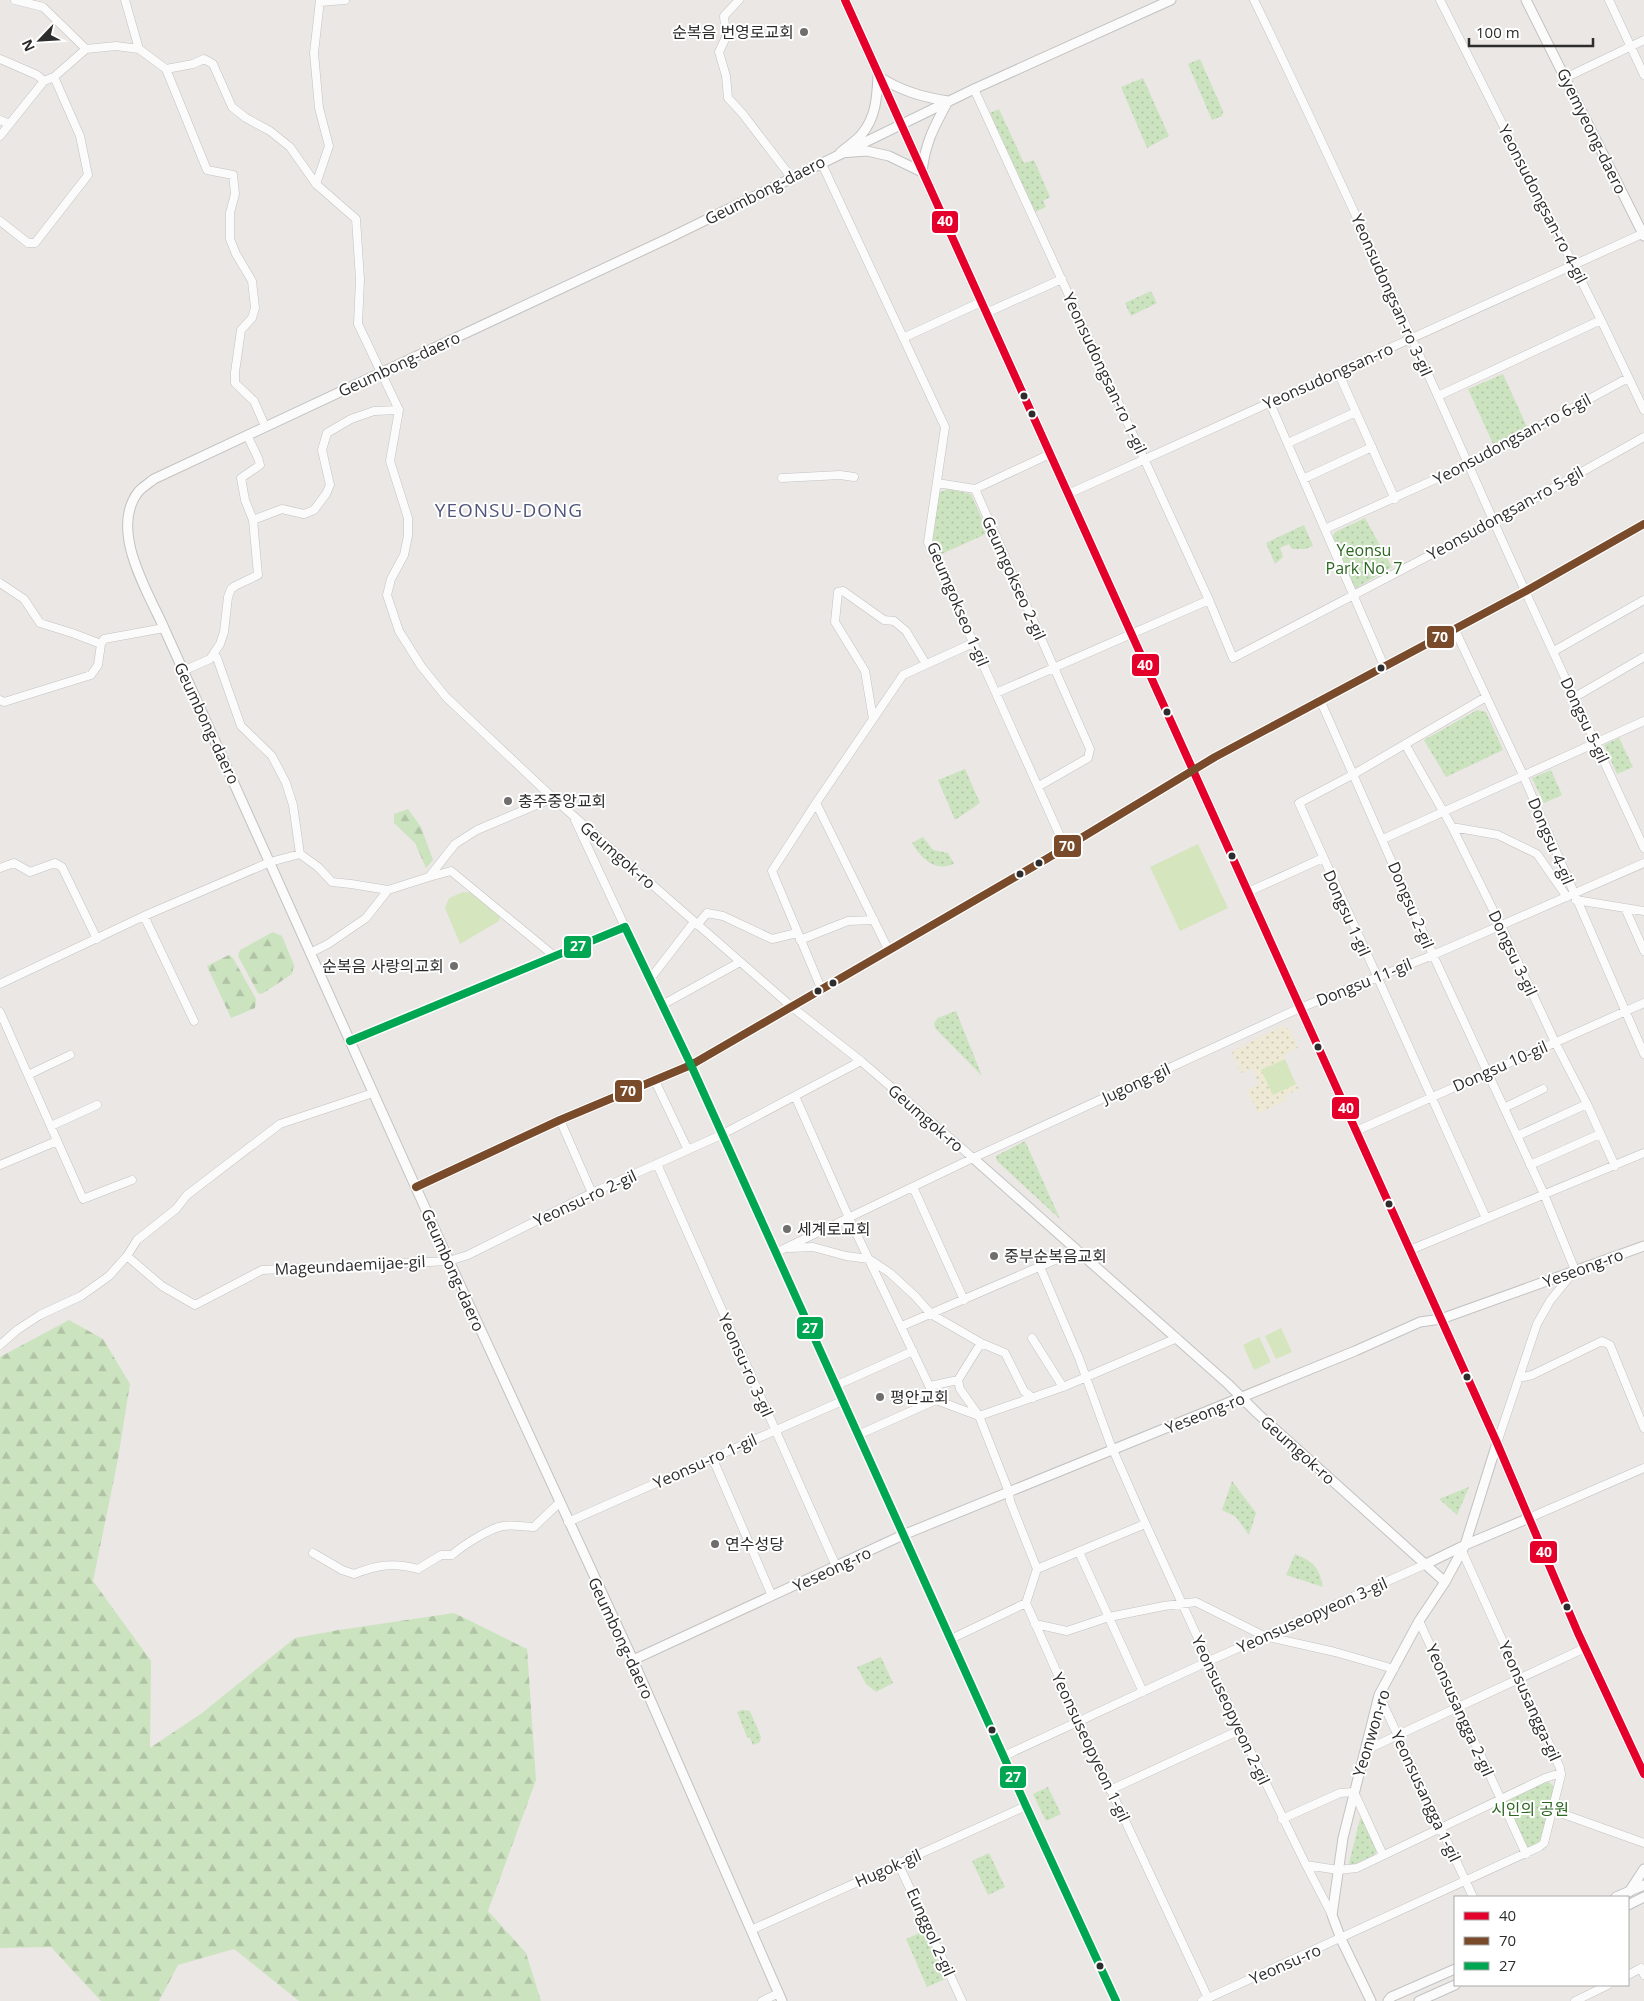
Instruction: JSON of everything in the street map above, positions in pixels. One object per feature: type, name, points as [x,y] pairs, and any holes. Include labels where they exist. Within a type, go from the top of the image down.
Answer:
[{"type":"street","points":[[15,0],[43,7],[86,49]]},
{"type":"street","points":[[125,0],[139,49]]},
{"type":"street","points":[[316,184],[329,146],[318,108],[314,53],[320,1],[345,0]]},
{"type":"street","points":[[739,0],[724,16],[726,37],[719,52],[726,76],[728,98],[791,177]]},
{"type":"street","points":[[845,0],[1497,1443],[1586,1648],[1644,1774]]},
{"type":"street","name":"Geumbong-daero","points":[[762,2001],[780,1997],[633,1660],[448,1261],[164,628],[131,552],[127,533],[128,518],[138,492],[154,479],[669,238],[948,101],[1171,0]]},
{"type":"street","name":"Yeonsudongsan-ro 3-gil","points":[[1254,0],[1305,104],[1413,338],[1526,591]]},
{"type":"street","name":"Yeonsudongsan-ro 4-gil","points":[[1440,0],[1601,320],[1644,410]]},
{"type":"street","name":"Gyemyeong-daero","points":[[1526,0],[1644,234]]},
{"type":"street","points":[[1609,0],[1644,75]]},
{"type":"street","points":[[1565,78],[1644,40]]},
{"type":"street","points":[[0,136],[44,81],[54,77],[86,49],[116,46],[139,49],[166,69],[207,170],[233,175],[234,194],[230,213],[230,239],[236,254],[252,280],[255,308],[252,318],[241,330],[235,383],[254,401],[266,426]]},
{"type":"street","points":[[0,59],[37,75],[44,81]]},
{"type":"street","points":[[166,69],[193,64],[204,59],[213,64],[232,107],[246,118],[270,131],[290,147],[316,184],[356,219],[360,279],[358,324],[399,410],[374,411],[352,419],[327,433],[322,450],[330,485],[314,510],[304,514],[282,509],[253,520]]},
{"type":"street","points":[[878,76],[910,93],[948,101],[924,153],[922,172]]},
{"type":"street","points":[[840,153],[861,135],[872,118],[876,108],[878,76]]},
{"type":"street","points":[[0,221],[28,243],[35,243],[88,175],[80,136],[54,77]]},
{"type":"street","name":"Yeonsudongsan-ro 1-gil","points":[[974,89],[1145,459],[1209,600],[1233,658]]},
{"type":"street","points":[[0,120],[9,124]]},
{"type":"street","points":[[840,153],[867,151],[889,156],[922,172]]},
{"type":"street","name":"Geumgokseo 1-gil","points":[[821,162],[945,427],[928,542],[1065,847]]},
{"type":"street","name":"Yeonsudongsan-ro","points":[[1068,494],[1494,302],[1573,264],[1644,234]]},
{"type":"street","points":[[986,312],[1062,279]]},
{"type":"street","points":[[903,338],[981,302]]},
{"type":"street","points":[[1438,396],[1601,320]]},
{"type":"street","points":[[1338,372],[1395,498]]},
{"type":"street","name":"Yeonsudongsan-ro 6-gil","points":[[1325,529],[1469,464],[1628,378]]},
{"type":"street","points":[[1270,403],[1385,668]]},
{"type":"street","name":"Geumgok-ro","points":[[399,410],[390,460],[408,518],[408,536],[404,555],[391,579],[387,595],[399,631],[421,666],[446,698],[573,816],[792,1007],[861,1061],[1177,1338],[1257,1413],[1445,1582]]},
{"type":"street","points":[[1288,443],[1356,412]]},
{"type":"street","points":[[183,671],[210,659],[224,632],[228,597],[231,589],[258,575],[253,520],[245,500],[241,478],[260,465],[247,435]]},
{"type":"street","name":"Yeonsudongsan-ro 5-gil","points":[[1233,658],[1494,521],[1644,437]]},
{"type":"street","points":[[1304,479],[1372,447]]},
{"type":"street","points":[[937,483],[975,489],[1050,454]]},
{"type":"street","points":[[782,478],[840,475],[854,477]]},
{"type":"street","name":"Geumgokseo 2-gil","points":[[975,489],[1053,668],[1089,745],[1090,753],[1083,762],[1039,786]]},
{"type":"street","points":[[416,1187],[560,1120],[690,1065],[1065,847],[1193,770],[1455,630],[1644,524]]},
{"type":"street","points":[[0,583],[24,599],[40,623],[72,632],[101,644]]},
{"type":"street","points":[[873,719],[864,671],[834,622],[838,592],[843,591],[884,620],[894,621],[906,631],[926,664]]},
{"type":"street","name":"Dongsu 5-gil","points":[[1526,591],[1644,848]]},
{"type":"street","points":[[996,693],[1209,600]]},
{"type":"street","points":[[1554,651],[1644,600]]},
{"type":"street","points":[[0,700],[4,702],[92,675],[98,665],[101,644],[104,639],[164,628]]},
{"type":"street","name":"Dongsu 4-gil","points":[[1455,630],[1523,775],[1572,897],[1626,1011],[1644,1054]]},
{"type":"street","points":[[821,988],[772,870],[903,675],[973,643]]},
{"type":"street","points":[[214,653],[241,726],[272,756],[286,783],[293,805],[300,854],[318,867],[332,882],[388,890],[451,871],[553,956]]},
{"type":"street","points":[[1575,697],[1644,657]]},
{"type":"street","name":"Dongsu 1-gil","points":[[1486,697],[1354,774],[1299,803],[1376,978],[1432,1096],[1486,1218]]},
{"type":"street","name":"Dongsu 2-gil","points":[[1321,702],[1486,1072],[1544,1194],[1575,1270]]},
{"type":"street","points":[[1383,839],[1644,721]]},
{"type":"street","name":"Dongsu 3-gil","points":[[1405,744],[1452,827],[1555,1042],[1587,1104],[1615,1166]]},
{"type":"street","points":[[429,877],[455,844],[477,830],[553,798]]},
{"type":"street","points":[[816,803],[888,949]]},
{"type":"street","points":[[573,816],[690,1065],[1116,2001]]},
{"type":"street","points":[[1452,827],[1498,835],[1537,854],[1572,897],[1644,910]]},
{"type":"street","points":[[0,984],[144,916],[270,862],[300,854]]},
{"type":"street","points":[[1248,892],[1323,858]]},
{"type":"street","points":[[0,868],[14,862],[30,872],[55,863],[62,867],[97,939]]},
{"type":"street","name":"Dongsu 11-gil","points":[[1300,1008],[1572,897],[1644,863]]},
{"type":"street","points":[[310,953],[328,944],[366,918],[388,890]]},
{"type":"street","points":[[1625,908],[1644,951]]},
{"type":"street","points":[[650,979],[696,923],[707,913],[723,916],[772,939],[799,936],[848,921],[874,920]]},
{"type":"street","points":[[144,916],[194,1021]]},
{"type":"street","points":[[350,1041],[625,927]]},
{"type":"street","points":[[662,1005],[740,962]]},
{"type":"street","name":"Dongsu 10-gil","points":[[1356,1131],[1644,1003]]},
{"type":"street","name":"Jugong-gil","points":[[973,1158],[1300,1008]]},
{"type":"street","points":[[0,1012],[83,1199],[132,1180]]},
{"type":"street","points":[[28,1075],[70,1055]]},
{"type":"street","name":"Yeonsu-ro 2-gil","points":[[448,1261],[468,1255],[592,1193],[721,1135],[861,1061]]},
{"type":"street","points":[[655,1081],[688,1150]]},
{"type":"street","points":[[1504,1108],[1543,1089]]},
{"type":"street","points":[[0,1345],[17,1330],[40,1315],[81,1296],[108,1276],[127,1256],[137,1240],[176,1209],[187,1194],[280,1124],[373,1093]]},
{"type":"street","points":[[794,1096],[849,1218],[936,1400]]},
{"type":"street","points":[[1517,1136],[1587,1104]]},
{"type":"street","points":[[51,1126],[97,1105]]},
{"type":"street","points":[[560,1120],[592,1193]]},
{"type":"street","points":[[1530,1165],[1600,1134]]},
{"type":"street","points":[[0,1165],[57,1141]]},
{"type":"street","points":[[1410,1250],[1644,1153]]},
{"type":"street","name":"Geumgok-ro","points":[[775,1253],[973,1158]]},
{"type":"street","name":"Yeonsu-ro 3-gil","points":[[657,1164],[836,1566]]},
{"type":"street","points":[[914,1187],[964,1300]]},
{"type":"street","name":"Yeseong-ro","points":[[633,1660],[903,1535],[1355,1351],[1420,1322],[1441,1319],[1644,1246]]},
{"type":"street","points":[[785,1248],[813,1247],[846,1256],[869,1259],[890,1273],[915,1296],[930,1314],[981,1343],[1005,1353],[1024,1391],[1033,1398]]},
{"type":"street","points":[[902,1326],[1076,1251]]},
{"type":"street","name":"Mageundaemijae-gil","points":[[127,1256],[162,1286],[195,1305],[262,1270],[448,1261]]},
{"type":"street","name":"Yeonsuseopyeon 2-gil","points":[[1040,1267],[1086,1377],[1113,1450],[1146,1524],[1282,1819],[1332,1915]]},
{"type":"street","points":[[1497,1443],[1537,1324],[1544,1310],[1575,1270]]},
{"type":"street","points":[[1032,1338],[1062,1387]]},
{"type":"street","points":[[858,1435],[936,1400],[979,1416],[1062,1387],[1177,1338]]},
{"type":"street","points":[[1519,1378],[1532,1375],[1602,1341],[1610,1346],[1644,1428]]},
{"type":"street","points":[[951,1639],[1026,1603],[1037,1569],[979,1416],[960,1388],[958,1380],[981,1343]]},
{"type":"street","points":[[835,1386],[913,1351]]},
{"type":"street","points":[[930,1386],[958,1380]]},
{"type":"street","name":"Yeonsu-ro 1-gil","points":[[568,1522],[842,1400]]},
{"type":"street","name":"Yeonwon-ro","points":[[1371,2001],[1341,1939],[1332,1915],[1338,1870],[1354,1792],[1379,1695],[1419,1621],[1445,1582],[1463,1548],[1497,1443]]},
{"type":"street","name":"Yeseong-ro","points":[[712,1457],[772,1596]]},
{"type":"street","points":[[1426,1564],[1644,1468]]},
{"type":"street","points":[[313,1553],[342,1570],[354,1574],[393,1564],[418,1569],[441,1554],[452,1555],[463,1545],[495,1528],[505,1525],[534,1527],[559,1503]]},
{"type":"street","points":[[1037,1569],[1146,1524]]},
{"type":"street","name":"Yeonsusangga-gil","points":[[1341,1939],[1526,1854],[1544,1843],[1561,1773],[1560,1768],[1463,1548]]},
{"type":"street","points":[[1079,1552],[1143,1692]]},
{"type":"street","name":"Yeonsuseopyeon 3-gil","points":[[1004,1756],[1209,1661],[1426,1564]]},
{"type":"street","points":[[1035,1624],[1067,1631],[1109,1617],[1196,1602],[1264,1636],[1335,1652],[1394,1669]]},
{"type":"street","name":"Yeonsuseopyeon 1-gil","points":[[1026,1603],[1205,2000]]},
{"type":"street","name":"Yeonsusangga 2-gil","points":[[1419,1621],[1526,1854]]},
{"type":"street","points":[[1366,1750],[1586,1648]]},
{"type":"street","name":"Yeonsusangga 1-gil","points":[[1379,1695],[1473,1896]]},
{"type":"street","points":[[1110,1790],[1240,1730]]},
{"type":"street","points":[[1306,1865],[1338,1870],[1352,1870],[1561,1773]]},
{"type":"street","points":[[1282,1819],[1340,1793],[1354,1792],[1383,1855]]},
{"type":"street","name":"Hugok-gil","points":[[751,1930],[1026,1806]]},
{"type":"street","points":[[1552,1810],[1644,1843]]},
{"type":"street","name":"Eunggol 2-gil","points":[[898,1863],[962,2001]]},
{"type":"street","points":[[1629,1892],[1644,1870]]},
{"type":"street","points":[[1619,1896],[1644,1885]]},
{"type":"street","points":[[1629,1905],[1643,1898]]},
{"type":"street","name":"Yeonsu-ro","points":[[1205,2000],[1341,1939]]},
{"type":"street","points":[[1629,1974],[1641,1968],[1644,1975]]},
{"type":"street","points":[[1388,2001],[1391,1997],[1454,1969]]},
{"type":"street","points":[[1419,2001],[1454,1985]]},
{"type":"street","points":[[1575,2001],[1606,1986]]},
{"type":"green space","points":[[1200,59],[1223,111],[1222,116],[1212,120],[1188,64]]},
{"type":"green space","points":[[1143,78],[1169,136],[1147,148],[1121,87]]},
{"type":"green space","points":[[999,109],[1024,163],[1034,160],[1050,197],[1043,201],[1046,207],[1035,212],[990,113]]},
{"type":"green space","points":[[1151,291],[1157,303],[1131,316],[1125,303]]},
{"type":"green space","points":[[1503,374],[1527,427],[1494,446],[1468,389]]},
{"type":"green space","points":[[948,489],[971,494],[988,533],[935,557],[928,542],[935,494]]},
{"type":"green space","name":"Yeonsu Park No. 7","points":[[1365,518],[1392,567],[1356,588],[1353,586],[1333,536],[1335,532]]},
{"type":"green space","points":[[1304,525],[1313,546],[1305,549],[1292,549],[1289,544],[1280,548],[1283,557],[1275,564],[1266,543]]},
{"type":"green space","points":[[1477,710],[1486,712],[1503,750],[1446,777],[1424,740]]},
{"type":"green space","points":[[1619,738],[1633,767],[1617,774],[1604,745]]},
{"type":"green space","points":[[965,769],[980,803],[955,820],[938,780]]},
{"type":"green space","points":[[1551,770],[1562,795],[1544,803],[1532,778]]},
{"type":"green space","points":[[408,809],[421,827],[433,860],[426,868],[415,843],[394,823],[394,814]]},
{"type":"green space","points":[[923,837],[933,850],[948,853],[954,864],[940,866],[924,859],[912,843]]},
{"type":"green space","points":[[1198,844],[1228,908],[1180,931],[1150,867]]},
{"type":"green space","points":[[463,892],[479,897],[500,916],[499,921],[460,944],[445,908],[449,898]]},
{"type":"green space","points":[[273,932],[282,936],[294,965],[292,974],[262,994],[258,993],[238,956],[240,950]]},
{"type":"green space","points":[[229,955],[233,958],[256,999],[255,1008],[231,1018],[207,966]]},
{"type":"green space","points":[[956,1011],[982,1076],[935,1028],[934,1023],[938,1018]]},
{"type":"green space","points":[[1285,1059],[1296,1084],[1273,1095],[1261,1070]]},
{"type":"green space","points":[[1025,1141],[1060,1219],[997,1161],[996,1156]]},
{"type":"green space","points":[[69,1320],[103,1339],[130,1384],[117,1464],[93,1581],[151,1661],[150,1748],[202,1713],[295,1638],[454,1613],[527,1649],[536,1780],[488,1911],[526,1953],[541,2001],[299,2001],[234,1949],[178,1965],[159,2001],[101,2001],[51,1947],[0,1948],[0,1357]]},
{"type":"green space","points":[[1281,1328],[1292,1352],[1276,1359],[1265,1336]]},
{"type":"green space","points":[[1259,1337],[1271,1362],[1254,1370],[1243,1345]]},
{"type":"green space","points":[[1232,1481],[1256,1513],[1249,1535],[1236,1517],[1222,1510]]},
{"type":"green space","points":[[1469,1487],[1457,1515],[1439,1499]]},
{"type":"green space","points":[[1295,1554],[1315,1566],[1323,1587],[1286,1575]]},
{"type":"green space","points":[[881,1657],[893,1683],[876,1692],[866,1684],[857,1667]]},
{"type":"green space","points":[[742,1710],[750,1711],[761,1737],[760,1742],[753,1745],[750,1738],[747,1737],[737,1712]]},
{"type":"green space","name":"시인의 공원","points":[[1547,1781],[1555,1787],[1542,1842],[1527,1849],[1504,1800]]},
{"type":"green space","points":[[1048,1787],[1061,1814],[1046,1821],[1033,1794]]},
{"type":"green space","points":[[1360,1819],[1363,1819],[1377,1851],[1374,1855],[1351,1866],[1349,1863]]},
{"type":"green space","points":[[989,1853],[1005,1887],[988,1895],[972,1861]]},
{"type":"green space","points":[[924,1931],[945,1979],[927,1987],[906,1939]]},
{"type":"sand","points":[[1283,1026],[1289,1029],[1298,1048],[1285,1054],[1285,1059],[1262,1070],[1273,1095],[1296,1084],[1299,1089],[1285,1096],[1286,1100],[1258,1113],[1247,1090],[1259,1084],[1252,1068],[1241,1073],[1232,1054],[1233,1051]]},
{"type":"transit line","name":"40","points":[[845,0],[1497,1443],[1578,1633],[1644,1774]]},
{"type":"transit line","name":"70","points":[[416,1187],[560,1120],[691,1065],[1048,858],[1215,757],[1526,591],[1644,524]]},
{"type":"transit line","name":"27","points":[[350,1041],[625,927],[691,1065],[1116,2001]]},
{"type":"place","name":"순복음 번영로교회","points":[[804,32]]},
{"type":"place","name":"충주중앙교회","points":[[508,801]]},
{"type":"place","name":"순복음 사랑의교회","points":[[454,966]]},
{"type":"place","name":"세계로교회","points":[[787,1229]]},
{"type":"place","name":"중부순복음교회","points":[[994,1256]]},
{"type":"place","name":"평안교회","points":[[880,1397]]},
{"type":"place","name":"연수성당","points":[[715,1544]]},
{"type":"district","name":"YEONSU-DONG","points":[[509,510]]}]
